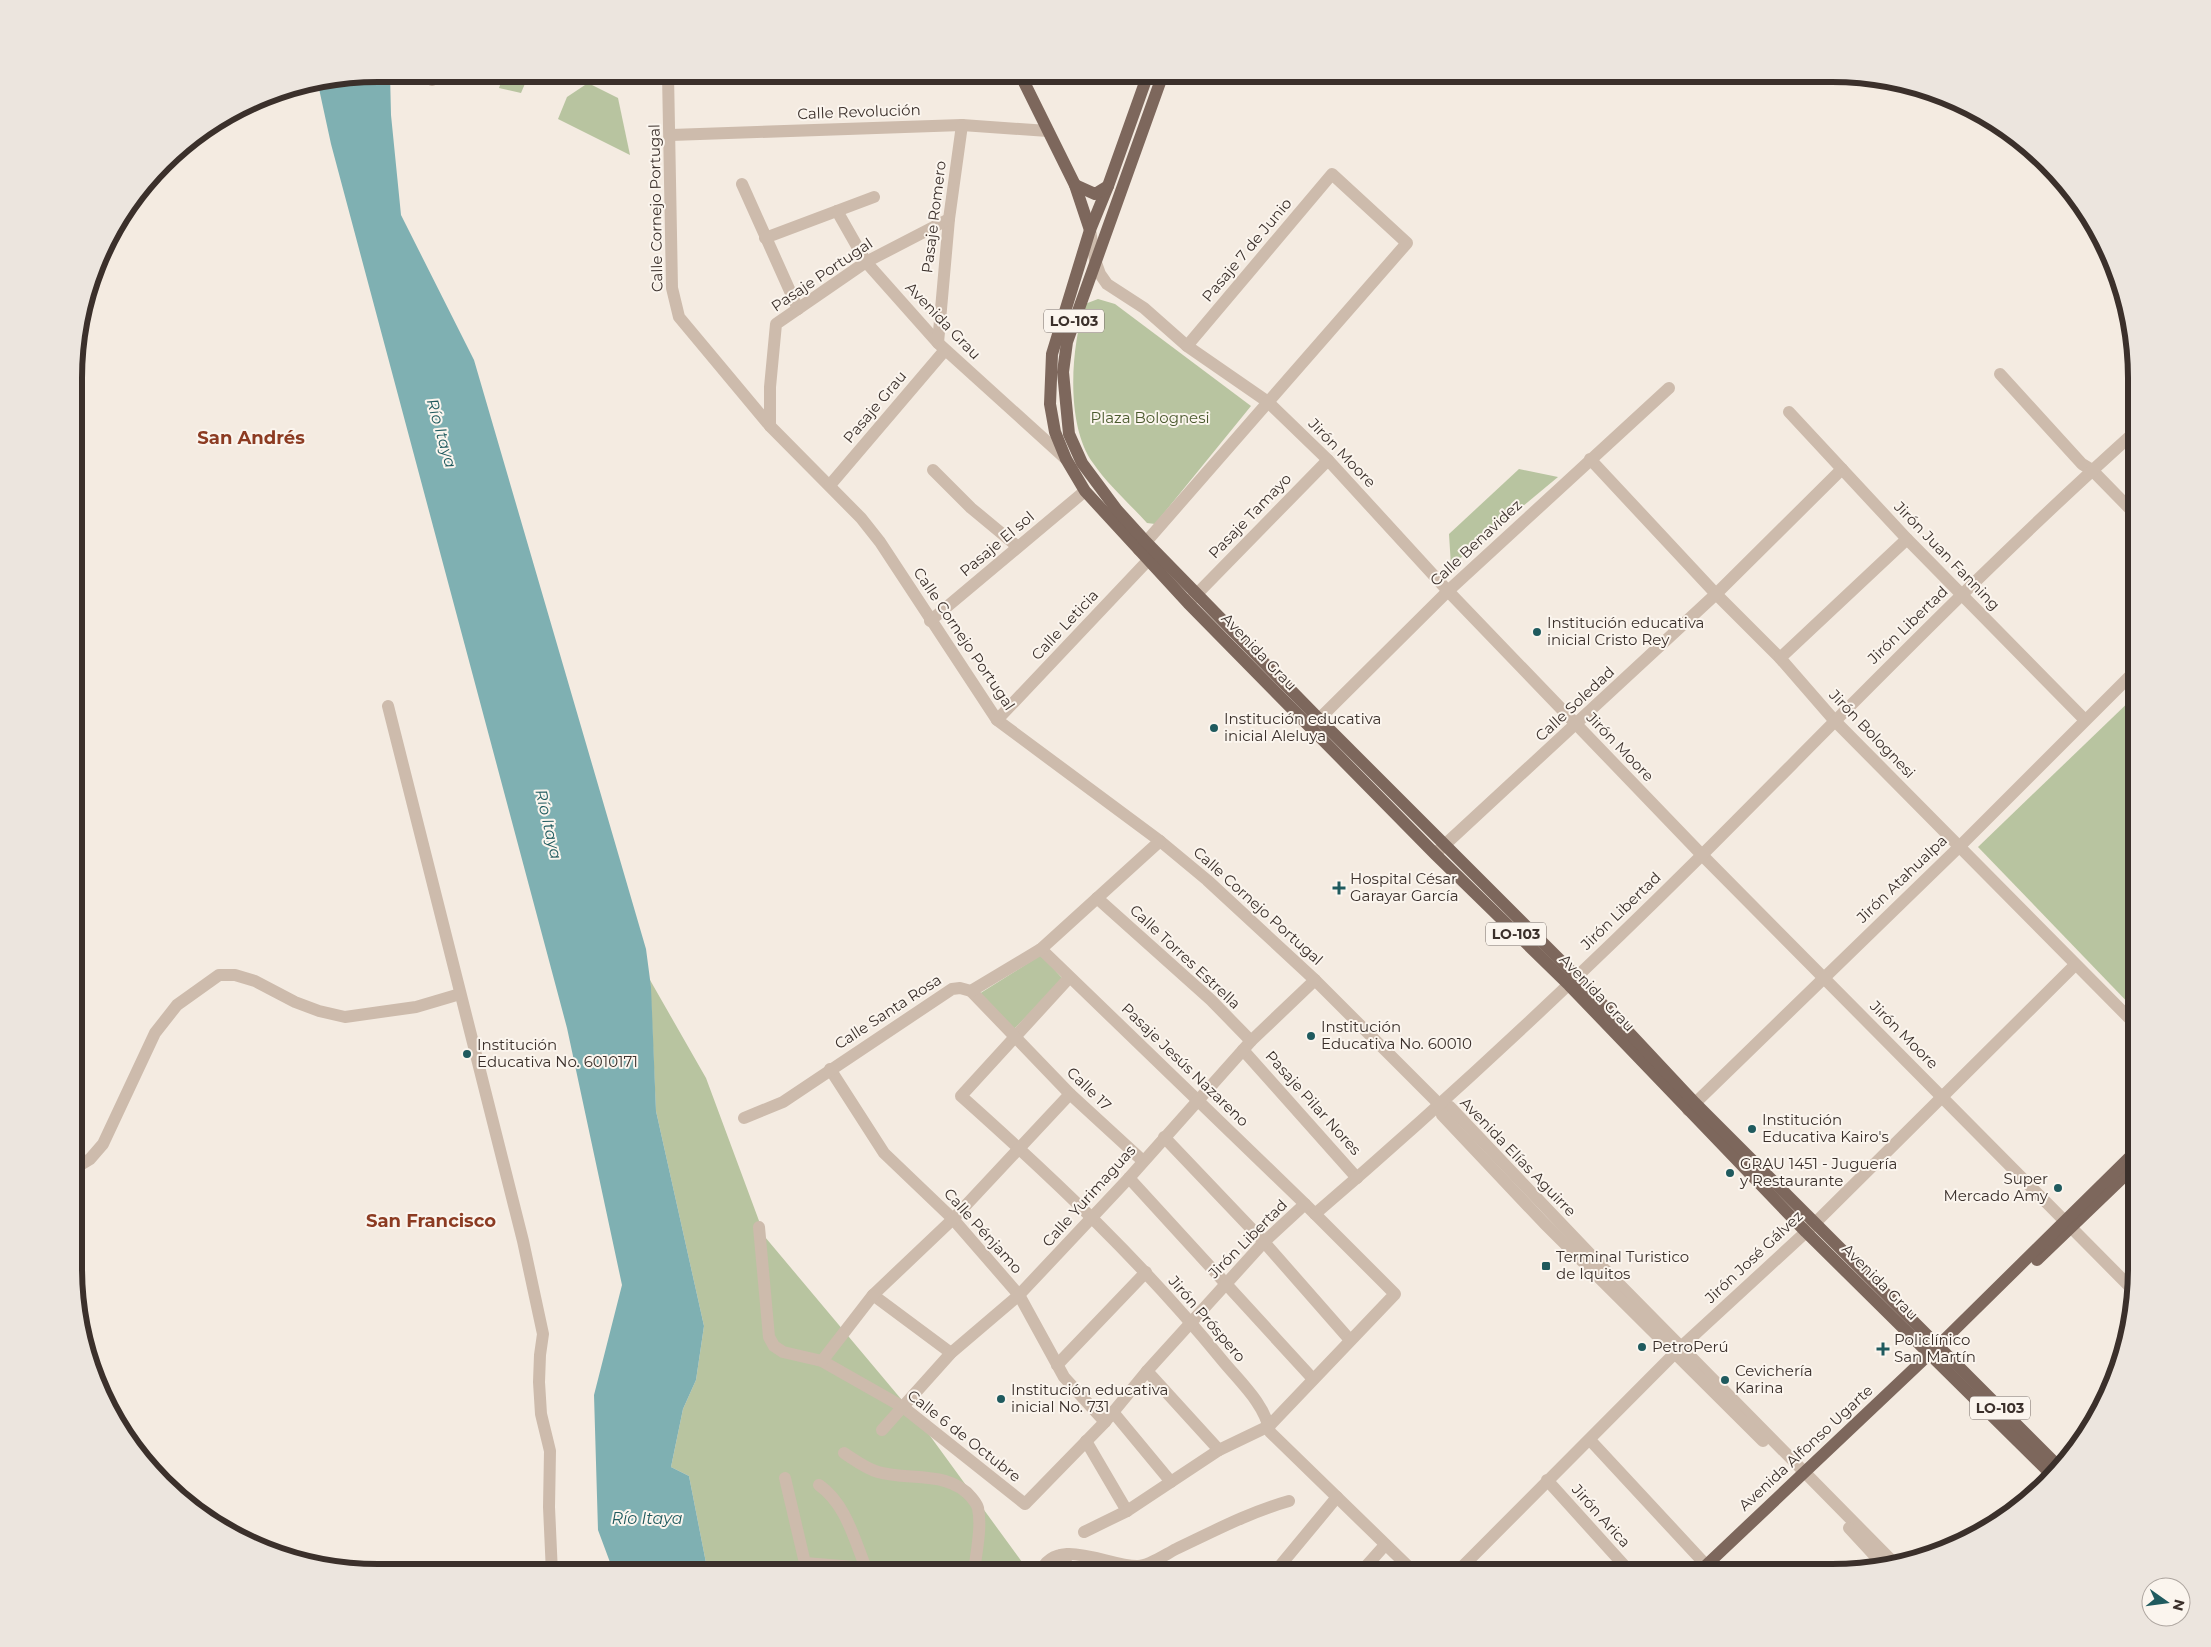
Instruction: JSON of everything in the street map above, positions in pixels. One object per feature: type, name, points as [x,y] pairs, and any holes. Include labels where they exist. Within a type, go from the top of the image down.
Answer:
[{"type":"main road","points":[[1024,83],[1075,185],[1090,230]]},
{"type":"main road","name":"LO-103","points":[[1090,230],[1108,186],[1145,83]]},
{"type":"main road","name":"LO-103","points":[[1152,556],[1142,546],[1082,464],[1069,434],[1063,372],[1067,342],[1160,83]]},
{"type":"main road","points":[[1075,185],[1095,194],[1108,186]]},
{"type":"main road","name":"Avenida Grau","points":[[1090,230],[1052,354],[1050,404],[1055,432],[1066,459],[1085,491],[1142,546]]},
{"type":"main road","name":"Avenida Grau","points":[[1152,556],[1314,723],[1573,981],[1806,1232],[2056,1463]]},
{"type":"main road","name":"Avenida Grau","points":[[1691,1107],[1814,1222],[2048,1471]]},
{"type":"main road","name":"Avenida Alfonso Ugarte","points":[[1707,1564],[1934,1350],[1961,1334],[2128,1160]]},
{"type":"main road","name":"Avenida Alfonso Ugarte","points":[[2068,1223],[2128,1172]]},
{"type":"street","name":"Calle Cornejo Portugal","points":[[668,83],[671,135],[672,264],[674,304],[679,317],[770,426],[862,518],[880,542],[930,621],[997,720],[1160,841],[1207,880],[1316,980],[1440,1105]]},
{"type":"street","name":"Calle Revolución","points":[[671,135],[962,125],[1048,132]]},
{"type":"street","name":"Pasaje Romero","points":[[941,347],[949,220],[962,125]]},
{"type":"street","name":"Pasaje 7 de Junio","points":[[1187,346],[1332,174],[1407,243],[1268,402]]},
{"type":"street","points":[[742,184],[798,309]]},
{"type":"street","points":[[765,238],[874,197]]},
{"type":"street","name":"Avenida Grau","points":[[836,212],[866,262],[941,347],[1066,459]]},
{"type":"street","name":"Pasaje Portugal","points":[[770,426],[770,386],[774,329],[776,324],[866,262],[949,220]]},
{"type":"street","name":"Jirón Moore","points":[[1090,230],[1095,260],[1100,274],[1107,284],[1156,316],[1187,346],[1268,402],[1328,460],[1448,591],[1702,855],[2128,1285]]},
{"type":"street","name":"Pasaje Grau","points":[[830,485],[941,347]]},
{"type":"street","points":[[2000,374],[2082,464],[2092,470],[2128,507]]},
{"type":"street","name":"Calle Benavidez","points":[[1314,723],[1448,591],[1669,388]]},
{"type":"street","points":[[1142,546],[1268,402]]},
{"type":"street","name":"Jirón Juan Fanning","points":[[1789,412],[1906,540],[2084,720]]},
{"type":"street","name":"Jirón Libertad","points":[[1025,1504],[1105,1422],[1147,1371],[1264,1242],[1306,1204],[1315,1214],[1440,1105],[1573,981],[1702,855],[1834,720],[2092,470],[2128,438]]},
{"type":"street","name":"Jirón Bolognesi","points":[[1590,459],[1716,594],[1780,658],[1834,720],[2128,1017]]},
{"type":"street","name":"Pasaje Tamayo","points":[[1192,599],[1328,460]]},
{"type":"street","points":[[933,470],[964,502],[1018,547]]},
{"type":"street","name":"Calle Soledad","points":[[1440,850],[1716,594],[1842,470]]},
{"type":"street","name":"Pasaje El sol","points":[[930,621],[1085,491]]},
{"type":"street","points":[[1780,658],[1906,540]]},
{"type":"street","name":"Calle Leticia","points":[[997,720],[1152,556]]},
{"type":"street","name":"Jirón Atahualpa","points":[[1691,1107],[1959,847],[2128,678]]},
{"type":"street","points":[[388,706],[523,1241],[543,1334],[539,1382],[541,1414],[550,1451],[549,1508],[552,1564]]},
{"type":"street","name":"Calle Santa Rosa","points":[[744,1118],[784,1102],[830,1069],[952,989],[960,988],[971,991],[1041,949],[1160,841]]},
{"type":"street","name":"Calle Torres Estrella","points":[[1097,898],[1211,1000],[1247,1045]]},
{"type":"street","name":"Pasaje Jesús Nazareno","points":[[1041,949],[1306,1204]]},
{"type":"street","name":"Jirón José Gálvez","points":[[1465,1564],[1677,1351],[1806,1232],[2075,965]]},
{"type":"street","points":[[82,1164],[90,1159],[104,1144],[155,1033],[177,1005],[219,975],[235,975],[255,981],[295,1002],[318,1011],[345,1017],[416,1007],[460,994]]},
{"type":"street","points":[[1015,1038],[1069,978]]},
{"type":"street","name":"Calle Yurimaguas","points":[[882,1430],[951,1353],[1019,1295],[1129,1178],[1247,1045],[1316,980]]},
{"type":"street","name":"Calle 17","points":[[971,991],[1070,1094],[1143,1161]]},
{"type":"street","name":"Jirón Próspero","points":[[1015,1038],[961,1096],[1020,1148],[1093,1217],[1146,1272],[1192,1323],[1264,1412],[1270,1432],[1405,1564]]},
{"type":"street","name":"Pasaje Pilar Nores","points":[[1247,1045],[1357,1178]]},
{"type":"street","name":"Calle Pénjamo","points":[[830,1069],[884,1153],[953,1219],[1019,1295],[1064,1377],[1105,1422]]},
{"type":"street","points":[[822,1361],[873,1295],[953,1219],[1070,1094]]},
{"type":"street","name":"Avenida Elías Aguirre","points":[[1440,1105],[1450,1107],[1566,1237],[1677,1351],[1890,1559]]},
{"type":"street","points":[[1164,1137],[1264,1242],[1350,1340]]},
{"type":"street","points":[[1129,1178],[1313,1379]]},
{"type":"street","points":[[1084,1532],[1127,1511],[1219,1450],[1269,1426],[1395,1294],[1315,1214]]},
{"type":"street","name":"Calle 6 de Octubre","points":[[759,1227],[769,1337],[774,1346],[783,1352],[822,1361],[903,1407],[1025,1504]]},
{"type":"street","points":[[1057,1365],[1146,1272]]},
{"type":"street","points":[[873,1295],[951,1353]]},
{"type":"street","points":[[1147,1371],[1219,1450]]},
{"type":"street","points":[[1113,1412],[1171,1482]]},
{"type":"street","points":[[1590,1440],[1698,1564]]},
{"type":"street","points":[[1086,1441],[1127,1511]]},
{"type":"street","points":[[844,1453],[861,1465],[879,1472],[921,1476],[947,1481],[967,1492],[978,1506],[979,1528],[975,1564]]},
{"type":"street","name":"Avenida Elías Aguirre","points":[[1802,1474],[1879,1561]]},
{"type":"street","points":[[785,1478],[804,1564]]},
{"type":"street","name":"Jirón Arica","points":[[1547,1480],[1624,1564]]},
{"type":"street","points":[[819,1485],[831,1494],[846,1517],[869,1564]]},
{"type":"street","points":[[1281,1564],[1337,1497]]},
{"type":"street","points":[[1144,1564],[1260,1509],[1289,1500]]},
{"type":"street","points":[[1368,1564],[1385,1545]]},
{"type":"street","points":[[1044,1564],[1051,1558],[1061,1555],[1092,1556],[1130,1564]]},
{"type":"street","points":[[1061,1555],[1067,1564]]},
{"type":"green space","points":[[501,83],[525,83],[521,93],[499,88]]},
{"type":"green space","points":[[588,83],[618,98],[630,155],[558,119],[567,97]]},
{"type":"green space","name":"Plaza Bolognesi","points":[[1098,299],[1115,304],[1251,406],[1155,524],[1147,523],[1099,471],[1084,447],[1078,428],[1074,407],[1073,385],[1076,342],[1085,304]]},
{"type":"green space","points":[[1519,469],[1558,477],[1451,566],[1449,534]]},
{"type":"green space","points":[[2128,703],[2128,1003],[1978,847]]},
{"type":"green space","points":[[1041,955],[1063,979],[1013,1030],[979,994]]},
{"type":"green space","points":[[650,980],[706,1078],[765,1237],[917,1418],[1023,1564],[706,1564],[689,1476],[671,1467],[683,1409],[696,1380],[704,1326],[656,1111]]},
{"type":"water","name":"Río Itaya","points":[[360,83],[390,83],[391,115],[401,215],[474,360],[646,949],[651,987],[656,1111],[704,1326],[696,1380],[683,1409],[671,1467],[689,1476],[706,1564],[611,1564],[598,1530],[594,1395],[622,1285],[567,1028],[331,144],[319,89]]},
{"type":"place","name":"Institución educativa inicial Cristo Rey","points":[[1537,632]]},
{"type":"place","name":"Institución educativa inicial Aleluya","points":[[1214,728]]},
{"type":"place","name":"Hospital César Garayar García","points":[[1339,888]]},
{"type":"place","name":"Institución Educativa No. 60010","points":[[1311,1036]]},
{"type":"place","name":"Institución Educativa No. 6010171","points":[[467,1054]]},
{"type":"place","name":"Institución Educativa Kairo's","points":[[1752,1129]]},
{"type":"place","name":"GRAU 1451 - Juguería y Restaurante","points":[[1730,1173]]},
{"type":"place","name":"Super Mercado Amy","points":[[2058,1188]]},
{"type":"place","name":"Terminal Turistico de Iquitos","points":[[1546,1266]]},
{"type":"place","name":"PetroPerú","points":[[1642,1347]]},
{"type":"place","name":"Policlínico San Martín","points":[[1883,1349]]},
{"type":"place","name":"Cevichería Karina","points":[[1725,1380]]},
{"type":"place","name":"Institución educativa inicial No. 731","points":[[1001,1399]]},
{"type":"district","name":"San Andrés","points":[[251,438]]},
{"type":"district","name":"San Francisco","points":[[431,1221]]}]
